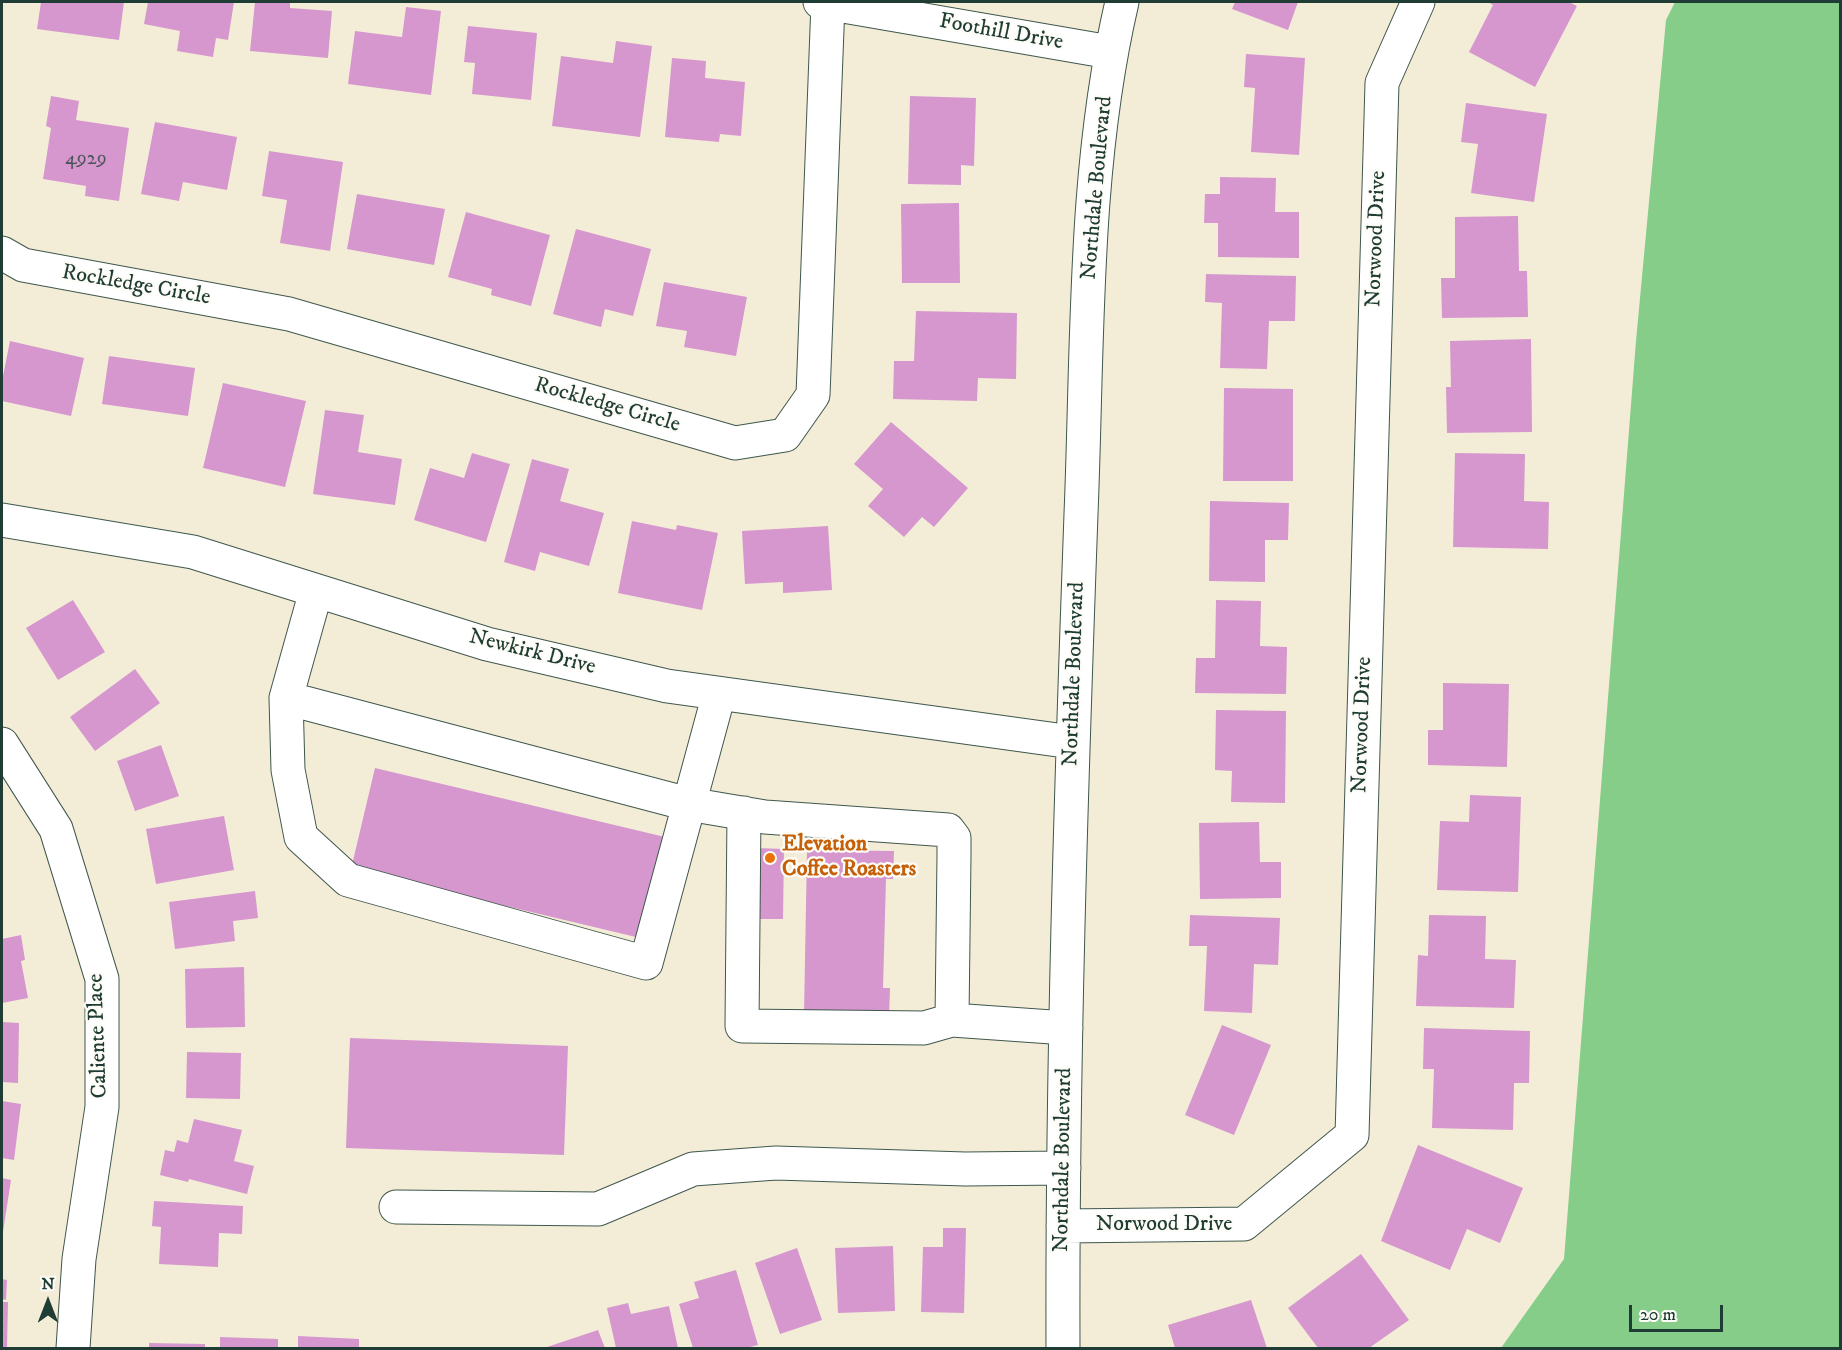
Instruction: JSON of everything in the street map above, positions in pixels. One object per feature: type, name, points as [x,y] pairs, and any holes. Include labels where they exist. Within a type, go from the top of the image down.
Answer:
[{"type":"street","name":"Foothill Drive","points":[[824,2],[1110,52]]},
{"type":"street","name":"Rockledge Circle","points":[[2,253],[23,265],[289,314],[735,443],[785,435],[813,394],[824,2]]},
{"type":"street","name":"Northdale Boulevard","points":[[1063,1348],[1063,1226],[1072,742],[1094,188],[1110,52],[1122,2]]},
{"type":"street","name":"Norwood Drive","points":[[1063,1226],[1244,1224],[1352,1135],[1382,83],[1418,2]]},
{"type":"street","name":"Newkirk Drive","points":[[2,520],[193,552],[487,644],[667,686],[1072,742]]},
{"type":"street","points":[[316,591],[286,698],[288,770],[301,837],[348,880],[646,963],[719,694]]},
{"type":"street","points":[[286,698],[688,804],[744,813],[948,830],[954,838],[952,1020]]},
{"type":"street","name":"Caliente Place","points":[[2,744],[56,829],[102,979],[102,1107],[79,1259],[73,1348]]},
{"type":"street","points":[[744,813],[742,1026],[924,1028],[952,1020],[1066,1028]]},
{"type":"street","points":[[396,1207],[598,1209],[693,1169],[776,1163],[965,1169],[1064,1168]]},
{"type":"green space","points":[[1675,2],[1840,2],[1840,1348],[1501,1348],[1564,1259],[1636,341],[1666,20]]},
{"type":"building","points":[[41,2],[124,2],[119,40],[37,29]]},
{"type":"building","points":[[148,2],[234,2],[228,40],[216,38],[213,57],[177,51],[180,31],[144,24]]},
{"type":"building","points":[[255,2],[290,2],[290,8],[332,11],[328,58],[250,51]]},
{"type":"building","points":[[1235,2],[1298,2],[1288,30],[1232,9]]},
{"type":"building","points":[[1488,2],[1569,2],[1577,6],[1535,87],[1469,52],[1493,5]]},
{"type":"building","points":[[406,7],[441,11],[431,95],[348,84],[355,31],[402,37]]},
{"type":"building","points":[[468,26],[537,33],[531,100],[472,94],[475,63],[464,62]]},
{"type":"building","points":[[616,41],[652,46],[640,137],[552,126],[561,56],[613,63]]},
{"type":"building","points":[[1246,54],[1305,58],[1299,155],[1251,152],[1255,88],[1244,87]]},
{"type":"building","points":[[672,58],[706,61],[705,78],[745,82],[741,136],[720,134],[719,142],[665,137]]},
{"type":"building","points":[[51,96],[79,101],[76,120],[129,128],[119,201],[85,196],[86,186],[43,179],[51,128],[46,126]]},
{"type":"building","points":[[910,96],[976,98],[974,166],[961,165],[961,185],[908,184]]},
{"type":"building","points":[[1466,103],[1547,114],[1534,202],[1471,193],[1478,144],[1461,142]]},
{"type":"building","points":[[155,122],[237,137],[227,190],[183,182],[179,201],[141,194]]},
{"type":"building","points":[[269,151],[343,162],[330,251],[280,243],[287,200],[262,196]]},
{"type":"building","points":[[1220,177],[1276,178],[1275,212],[1299,212],[1299,258],[1218,257],[1218,223],[1204,223],[1205,194],[1220,194]]},
{"type":"building","points":[[357,194],[445,209],[434,265],[347,249]]},
{"type":"building","points":[[959,203],[960,283],[902,283],[901,204]]},
{"type":"building","points":[[466,212],[550,235],[531,306],[491,295],[492,289],[448,277]]},
{"type":"building","points":[[1518,216],[1519,271],[1527,271],[1528,317],[1442,318],[1441,278],[1455,278],[1455,217]]},
{"type":"building","points":[[576,229],[651,249],[633,316],[605,309],[601,327],[553,314]]},
{"type":"building","points":[[1206,274],[1296,276],[1295,321],[1269,321],[1267,369],[1220,368],[1222,303],[1205,302]]},
{"type":"building","points":[[664,282],[747,297],[736,356],[684,347],[687,331],[656,326]]},
{"type":"building","points":[[916,311],[1017,313],[1016,379],[978,378],[977,401],[893,399],[894,361],[914,361]]},
{"type":"building","points":[[1531,339],[1532,432],[1447,433],[1446,387],[1451,387],[1450,341]]},
{"type":"building","points":[[10,341],[84,358],[71,416],[2,401],[2,381]]},
{"type":"building","points":[[109,356],[195,368],[188,416],[102,404]]},
{"type":"building","points":[[223,383],[306,401],[285,487],[203,468]]},
{"type":"building","points":[[1224,388],[1293,389],[1293,481],[1223,481]]},
{"type":"building","points":[[325,410],[364,415],[358,452],[402,459],[395,505],[313,494]]},
{"type":"building","points":[[891,422],[968,488],[934,527],[922,517],[904,537],[868,506],[883,489],[854,464]]},
{"type":"building","points":[[472,453],[510,464],[486,542],[414,520],[430,468],[464,478]]},
{"type":"building","points":[[1455,453],[1525,454],[1524,501],[1549,502],[1548,549],[1453,547]]},
{"type":"building","points":[[532,459],[569,469],[560,501],[604,513],[589,566],[540,552],[535,571],[504,562]]},
{"type":"building","points":[[1210,501],[1289,503],[1288,540],[1265,540],[1265,582],[1209,581]]},
{"type":"building","points":[[632,521],[676,530],[677,525],[718,533],[702,610],[618,593]]},
{"type":"building","points":[[828,526],[832,590],[783,593],[783,582],[745,584],[742,531]]},
{"type":"building","points":[[73,600],[105,652],[58,680],[26,628]]},
{"type":"building","points":[[1216,600],[1261,601],[1260,646],[1287,647],[1286,694],[1195,693],[1196,658],[1215,658]]},
{"type":"building","points":[[135,669],[160,703],[95,751],[70,717]]},
{"type":"building","points":[[1443,683],[1509,684],[1507,767],[1428,765],[1428,730],[1443,730]]},
{"type":"building","points":[[1216,710],[1286,711],[1285,803],[1231,802],[1232,771],[1215,770]]},
{"type":"building","points":[[161,745],[179,796],[135,811],[117,761]]},
{"type":"building","points":[[375,768],[665,837],[640,938],[351,869]]},
{"type":"building","points":[[1470,795],[1521,797],[1518,892],[1437,890],[1440,821],[1469,822]]},
{"type":"building","points":[[224,816],[234,870],[156,884],[146,829]]},
{"type":"building","points":[[1259,822],[1260,862],[1281,862],[1281,898],[1200,899],[1199,823]]},
{"type":"building","points":[[756,848],[784,849],[783,919],[755,919]]},
{"type":"building","points":[[807,850],[894,851],[893,879],[886,879],[883,988],[890,988],[889,1016],[804,1014]]},
{"type":"building","points":[[255,891],[258,918],[233,921],[235,941],[175,949],[169,902]]},
{"type":"building","points":[[1190,915],[1280,918],[1278,965],[1254,964],[1252,1013],[1204,1011],[1207,946],[1189,946]]},
{"type":"building","points":[[1429,915],[1486,916],[1485,959],[1516,960],[1514,1008],[1416,1006],[1418,955],[1428,956]]},
{"type":"building","points":[[21,935],[25,960],[21,961],[28,998],[2,1003],[2,939]]},
{"type":"building","points":[[244,967],[245,1027],[186,1028],[185,969]]},
{"type":"building","points":[[2,1022],[19,1023],[18,1083],[2,1082]]},
{"type":"building","points":[[1222,1025],[1271,1045],[1234,1135],[1185,1115]]},
{"type":"building","points":[[1424,1028],[1530,1031],[1529,1083],[1514,1083],[1513,1130],[1432,1128],[1434,1069],[1423,1069]]},
{"type":"building","points":[[350,1038],[568,1046],[564,1155],[346,1148]]},
{"type":"building","points":[[187,1052],[241,1053],[240,1099],[186,1098]]},
{"type":"building","points":[[2,1101],[21,1104],[14,1160],[2,1158]]},
{"type":"building","points":[[194,1119],[242,1130],[234,1161],[254,1166],[247,1194],[189,1179],[188,1182],[160,1175],[165,1150],[174,1152],[177,1140],[188,1143]]},
{"type":"building","points":[[1418,1145],[1523,1188],[1500,1243],[1467,1229],[1450,1270],[1381,1241]]},
{"type":"building","points":[[2,1178],[11,1180],[3,1232],[2,1232]]},
{"type":"building","points":[[154,1201],[243,1206],[242,1234],[219,1233],[218,1267],[159,1264],[161,1227],[152,1226]]},
{"type":"building","points":[[943,1228],[966,1228],[964,1313],[921,1312],[923,1247],[943,1247]]},
{"type":"building","points":[[893,1246],[895,1311],[838,1313],[835,1248]]},
{"type":"building","points":[[797,1248],[822,1320],[780,1334],[755,1263]]},
{"type":"building","points":[[1361,1254],[1409,1320],[1369,1348],[1318,1348],[1288,1308]]},
{"type":"building","points":[[736,1270],[758,1345],[746,1348],[693,1348],[679,1304],[699,1298],[694,1282]]},
{"type":"building","points":[[2,1279],[7,1280],[6,1300],[2,1299]]},
{"type":"building","points":[[1251,1300],[1267,1348],[1175,1348],[1168,1325]]},
{"type":"building","points":[[2,1302],[8,1302],[7,1348],[2,1348]]},
{"type":"building","points":[[628,1303],[631,1314],[669,1306],[678,1348],[616,1348],[607,1308]]},
{"type":"building","points":[[598,1330],[605,1348],[544,1348]]},
{"type":"building","points":[[298,1336],[359,1339],[359,1348],[298,1348]]},
{"type":"building","points":[[220,1337],[278,1339],[278,1348],[220,1348]]},
{"type":"building","points":[[149,1343],[205,1344],[205,1348],[149,1348]]},
{"type":"place","name":"Elevation Coffee Roasters","points":[[770,858]]}]
